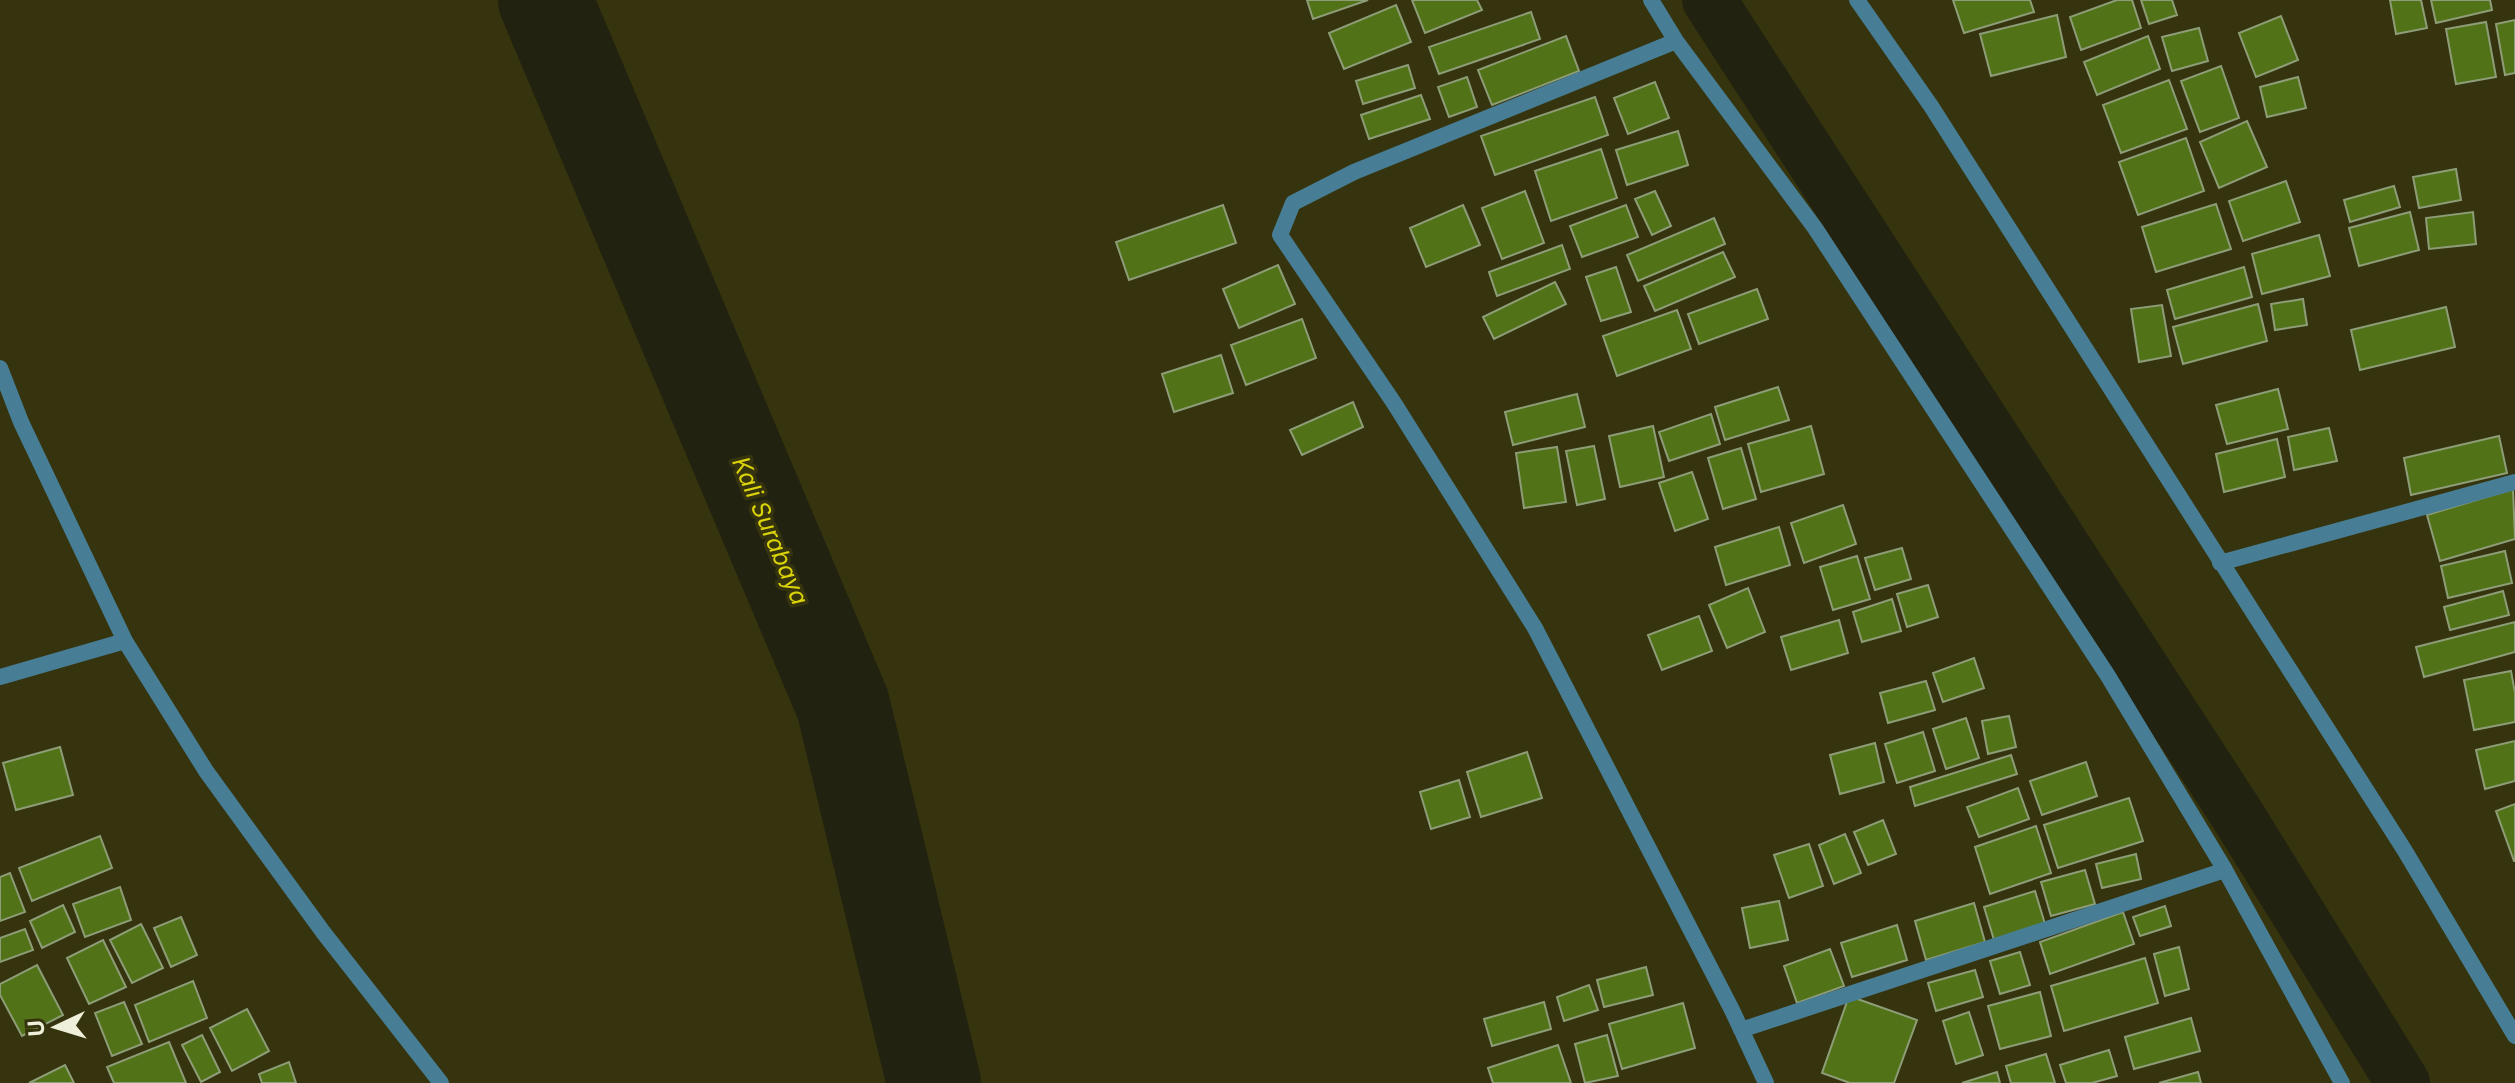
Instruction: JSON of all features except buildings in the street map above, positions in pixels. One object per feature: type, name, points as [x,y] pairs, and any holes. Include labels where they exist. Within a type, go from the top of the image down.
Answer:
[{"type":"street","points":[[1651,0],[1676,41],[1815,228],[2108,676],[2225,870],[2342,1083]]},
{"type":"street","points":[[1857,0],[1931,106],[2405,851],[2515,1036]]},
{"type":"street","points":[[1676,41],[1354,172],[1293,203],[1280,235],[1394,403],[1535,628],[1766,1083]]},
{"type":"street","points":[[0,368],[21,422],[125,641],[206,771],[323,932],[441,1083]]},
{"type":"street","points":[[2220,563],[2515,482]]},
{"type":"street","points":[[0,677],[125,641]]},
{"type":"street","points":[[1741,1030],[2225,870]]},
{"type":"waterway","name":"Kali Surabaya","points":[[545,0],[843,705],[934,1083]]},
{"type":"waterway","points":[[1709,0],[2238,816],[2403,1083]]}]
